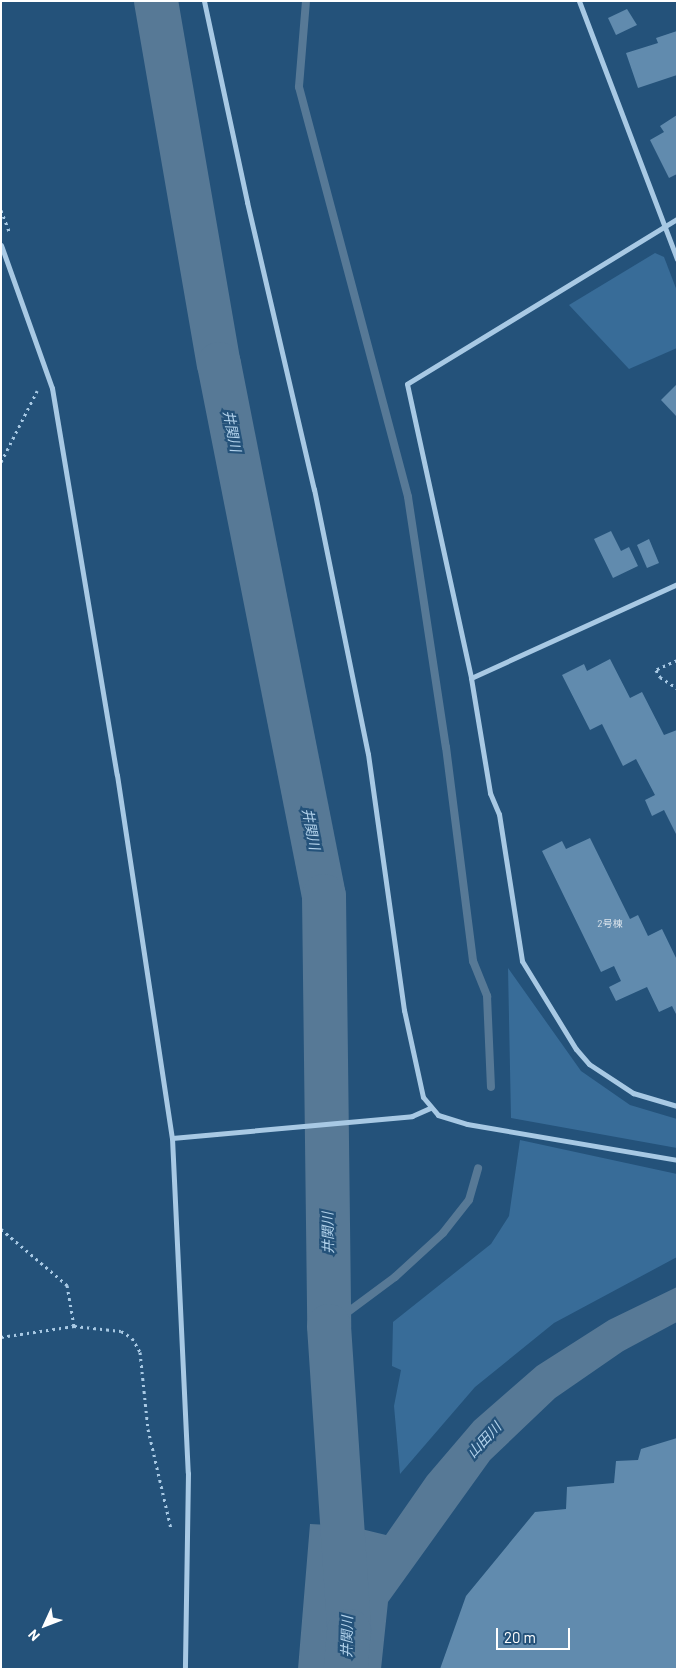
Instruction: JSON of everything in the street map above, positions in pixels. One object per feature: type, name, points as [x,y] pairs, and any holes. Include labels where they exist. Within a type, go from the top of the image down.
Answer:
[{"type":"street","points":[[204,1],[247,202],[314,489],[368,754],[412,1055],[423,1097],[430,1108],[447,1119],[467,1124],[677,1160]]},
{"type":"street","points":[[579,1],[677,259]]},
{"type":"street","points":[[677,219],[407,384],[471,678],[490,793],[499,814],[522,962],[576,1049],[589,1064],[626,1090],[677,1106]]},
{"type":"street","points":[[1,245],[46,370],[72,493],[172,1138],[188,1473],[184,1669]]},
{"type":"street","points":[[471,678],[677,584]]},
{"type":"street","points":[[172,1138],[412,1116],[430,1108]]},
{"type":"path","points":[[1,462],[46,370]]},
{"type":"path","points":[[677,660],[656,670],[660,677],[677,688]]},
{"type":"path","points":[[1,1229],[67,1285],[74,1326]]},
{"type":"path","points":[[1,1337],[74,1326],[121,1331],[132,1338],[140,1352],[148,1429],[172,1536]]},
{"type":"shaded area","points":[[655,253],[664,257],[677,291],[677,348],[629,369],[569,305]]},
{"type":"shaded area","points":[[508,968],[581,1071],[630,1105],[677,1119],[677,1148],[511,1118]]},
{"type":"shaded area","points":[[520,1140],[677,1174],[677,1257],[554,1323],[475,1387],[400,1474],[394,1406],[401,1370],[392,1366],[393,1322],[491,1244],[509,1216]]},
{"type":"water","name":"山田川","points":[[677,1287],[677,1322],[623,1351],[555,1398],[490,1460],[388,1602],[381,1669],[298,1669],[310,1524],[349,1526],[386,1535],[427,1476],[474,1421],[537,1366],[609,1320]]},
{"type":"building","points":[[627,9],[637,25],[616,35],[608,18]]},
{"type":"building","points":[[677,31],[677,75],[638,88],[626,53],[658,43],[656,38]]},
{"type":"building","points":[[677,115],[677,174],[669,178],[650,140],[664,132],[660,126]]},
{"type":"building","points":[[677,384],[677,417],[661,400]]},
{"type":"building","points":[[611,531],[621,551],[629,547],[638,566],[613,578],[594,539]]},
{"type":"building","points":[[649,539],[659,563],[647,568],[637,545]]},
{"type":"building","points":[[610,659],[630,698],[642,692],[664,735],[677,730],[677,836],[664,810],[652,816],[645,800],[655,795],[636,759],[623,766],[602,724],[590,730],[562,675],[584,664],[587,671]]},
{"type":"building","points":[[590,838],[630,919],[638,915],[648,936],[662,929],[677,960],[677,1016],[672,1006],[659,1012],[647,987],[616,1001],[609,987],[621,981],[614,966],[601,972],[542,851],[562,841],[566,849]]},
{"type":"building","points":[[677,1438],[677,1668],[440,1669],[466,1596],[535,1512],[566,1509],[567,1487],[614,1483],[616,1461],[638,1460],[641,1449]]},
{"type":"waterway","name":"井関川","points":[[156,1],[219,364],[324,896],[329,1326],[349,1631],[346,1669]]},
{"type":"waterway","points":[[306,1],[299,87],[408,497],[446,747],[473,961],[487,996],[491,1087]]},
{"type":"waterway","points":[[329,1326],[395,1277],[443,1233],[469,1200],[478,1168]]}]
